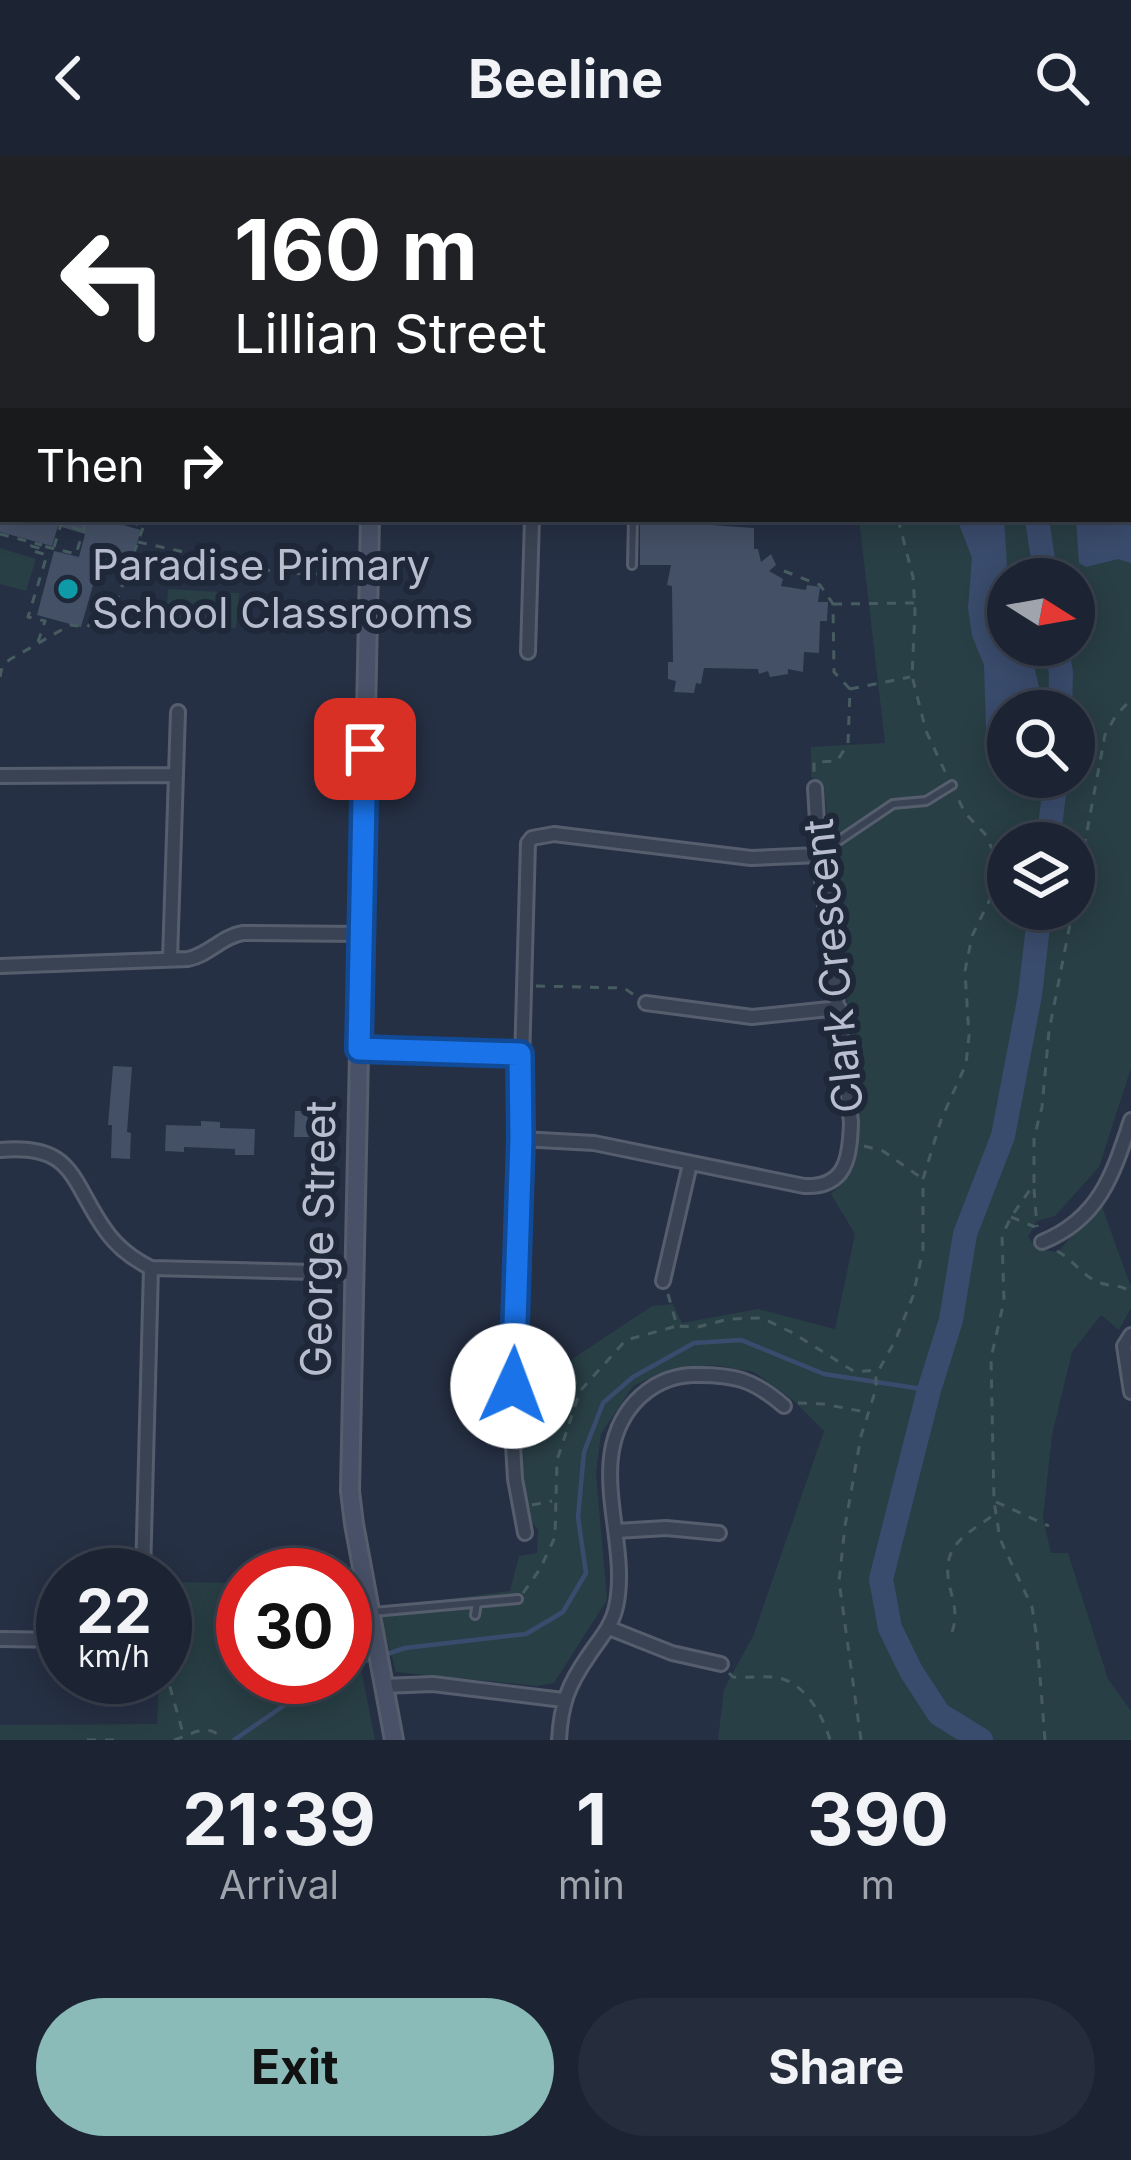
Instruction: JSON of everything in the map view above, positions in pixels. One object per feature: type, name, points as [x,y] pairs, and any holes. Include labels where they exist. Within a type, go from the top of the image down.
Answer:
[{"type":"street","name":"George Street","points":[[359,1548],[350,1491],[370,522]]},
{"type":"street","points":[[528,652],[532,522]]},
{"type":"street","points":[[170,959],[178,712]]},
{"type":"street","points":[[0,776],[176,776]]},
{"type":"street","name":"Clark Crescent","points":[[521,1139],[594,1143],[783,1183],[818,1186],[839,1174],[846,1164],[851,1122],[815,788]]},
{"type":"street","points":[[525,1533],[512,1428],[528,843],[554,834],[751,858],[819,855]]},
{"type":"street","points":[[0,966],[200,957],[233,934],[243,933],[361,934]]},
{"type":"street","points":[[646,1003],[752,1017],[839,1008]]},
{"type":"street","points":[[359,1049],[520,1054]]},
{"type":"street","points":[[1042,1242],[1067,1232],[1105,1190],[1131,1120]]},
{"type":"street","points":[[0,1150],[33,1151],[58,1160],[80,1184],[118,1246],[151,1268],[353,1273]]},
{"type":"street","points":[[664,1280],[690,1164]]},
{"type":"street","points":[[144,1548],[151,1268]]},
{"type":"street","points":[[1131,1335],[1124,1346],[1131,1392]]},
{"type":"street","points":[[559,1740],[563,1700],[616,1609],[619,1579],[610,1487],[612,1448],[627,1412],[640,1397],[669,1379],[705,1375],[761,1385],[782,1404]]},
{"type":"street","points":[[616,1531],[666,1528],[719,1533]]},
{"type":"street","name":"George Street","points":[[372,1623],[394,1740]]},
{"type":"street","points":[[608,1628],[654,1647],[721,1664]]},
{"type":"street","points":[[0,1639],[36,1640]]},
{"type":"street","points":[[383,1686],[433,1684],[563,1700]]},
{"type":"lane","points":[[632,565],[633,522]]},
{"type":"lane","points":[[819,855],[893,804],[926,801],[952,785]]},
{"type":"lane","points":[[372,1612],[518,1599]]},
{"type":"lane","points":[[475,1616],[478,1603]]},
{"type":"path","points":[[0,534],[76,554],[86,522]]},
{"type":"path","points":[[0,676],[9,660],[70,625],[88,627],[116,603],[144,526],[138,522]]},
{"type":"path","points":[[861,1740],[839,1581],[845,1526],[877,1373],[913,1296],[923,1250],[923,1179],[941,1120],[966,1064],[965,971],[972,936],[994,889],[996,856],[985,833],[965,813],[926,731],[912,676],[913,577],[899,522]]},
{"type":"path","points":[[54,548],[61,524],[82,530]]},
{"type":"path","points":[[138,542],[281,573],[349,575]]},
{"type":"path","points":[[37,644],[45,621],[28,617],[47,555],[30,550],[43,546]]},
{"type":"path","points":[[784,571],[820,585],[833,604],[834,672],[850,689],[848,744],[837,761],[814,762],[815,788]]},
{"type":"path","points":[[833,604],[915,603]]},
{"type":"path","points":[[850,689],[912,676]]},
{"type":"path","points":[[1089,822],[1106,735],[1131,700]]},
{"type":"path","points":[[1011,1217],[1037,1228],[1034,1138],[1068,930]]},
{"type":"path","points":[[522,986],[624,988],[646,1003]]},
{"type":"path","points":[[851,1142],[884,1151],[923,1179]]},
{"type":"path","points":[[1034,1184],[1002,1236],[1004,1301],[991,1358],[994,1501],[1000,1539],[1032,1607],[1045,1740]]},
{"type":"path","points":[[1042,1242],[1068,1257],[1096,1283],[1123,1286],[1131,1292]]},
{"type":"path","points":[[664,1280],[677,1326]]},
{"type":"path","points":[[518,1599],[540,1570],[555,1537],[557,1460],[580,1391],[626,1340],[677,1326],[762,1318],[855,1372],[877,1373]]},
{"type":"path","points":[[782,1404],[824,1404],[867,1412]]},
{"type":"path","points":[[520,1507],[554,1501]]},
{"type":"path","points":[[994,1501],[1048,1526]]},
{"type":"path","points":[[952,1632],[956,1607],[946,1564],[950,1549],[996,1513]]},
{"type":"path","points":[[721,1664],[733,1677],[772,1676],[795,1685],[817,1708],[830,1740]]},
{"type":"path","points":[[175,1704],[184,1737]]},
{"type":"path","points":[[174,1740],[204,1729],[216,1731],[223,1739]]},
{"type":"path","points":[[87,1740],[117,1740]]},
{"type":"green space","points":[[859,522],[1131,522],[1131,1068],[1099,1167],[1055,1216],[1037,1221],[1028,1237],[1037,1249],[1058,1252],[1100,1201],[1131,1287],[1131,1308],[1119,1330],[1101,1315],[1072,1352],[1052,1435],[1043,1518],[1051,1553],[1068,1553],[1108,1679],[1131,1711],[1131,1740],[718,1740],[724,1689],[753,1636],[824,1431],[794,1401],[754,1372],[715,1365],[670,1369],[633,1386],[601,1434],[596,1473],[607,1600],[554,1683],[537,1686],[396,1672],[378,1608],[510,1591],[519,1556],[537,1553],[538,1530],[528,1518],[520,1467],[518,1395],[652,1306],[673,1304],[682,1323],[758,1309],[835,1329],[855,1234],[831,1194],[853,1167],[859,1115],[824,785],[811,777],[811,747],[885,743]]},
{"type":"green space","points":[[0,548],[36,559],[26,591],[0,584]]},
{"type":"green space","points":[[168,589],[239,593],[236,628],[166,624]]},
{"type":"green space","points":[[192,1582],[216,1583],[216,1704],[368,1704],[375,1740],[0,1740],[0,1725],[157,1724],[158,1704],[192,1704]]},
{"type":"water","points":[[958,522],[1004,522],[1007,558],[987,558],[987,666],[1034,666],[1040,690],[987,690],[987,730],[984,665],[972,636],[968,608],[972,558]]},
{"type":"water","points":[[1076,522],[1131,522],[1131,563],[1118,559],[1095,565],[1095,558],[1079,558]]},
{"type":"building","points":[[0,522],[113,522],[141,530],[128,573],[99,564],[81,627],[37,615],[54,551],[79,557],[85,534],[58,526],[52,546],[0,532]]},
{"type":"building","points":[[640,522],[754,528],[754,549],[761,562],[771,554],[776,565],[769,571],[783,579],[781,586],[820,587],[818,602],[828,602],[827,621],[820,621],[819,653],[804,652],[803,672],[788,669],[788,674],[770,677],[768,671],[759,674],[758,669],[704,668],[694,693],[674,692],[676,681],[668,679],[668,662],[673,662],[672,586],[667,585],[671,565],[640,565]]},
{"type":"building","points":[[113,1066],[132,1067],[130,1159],[111,1158],[112,1125],[108,1125]]},
{"type":"building","points":[[295,1111],[314,1111],[313,1137],[294,1137]]},
{"type":"building","points":[[201,1121],[220,1122],[220,1128],[255,1129],[254,1155],[235,1155],[235,1149],[165,1151],[166,1125],[201,1126]]},
{"type":"waterway","points":[[1037,522],[1043,558]]},
{"type":"waterway","points":[[1060,666],[1061,690]]},
{"type":"waterway","points":[[1051,822],[1053,798]]},
{"type":"waterway","points":[[981,1740],[939,1714],[911,1671],[890,1628],[881,1579],[951,1320],[965,1234],[1003,1136],[1038,930]]},
{"type":"waterway","points":[[384,1655],[405,1648],[526,1634],[563,1612],[586,1573],[578,1517],[584,1452],[603,1403],[633,1377],[694,1343],[741,1340],[824,1374],[929,1390]]},
{"type":"waterway","points":[[234,1740],[286,1704]]},
{"type":"place","name":"Paradise Primary School Classrooms","points":[[68,589]]},
{"type":"route","points":[[365,749],[359,1049],[520,1054],[513,1386]]}]
